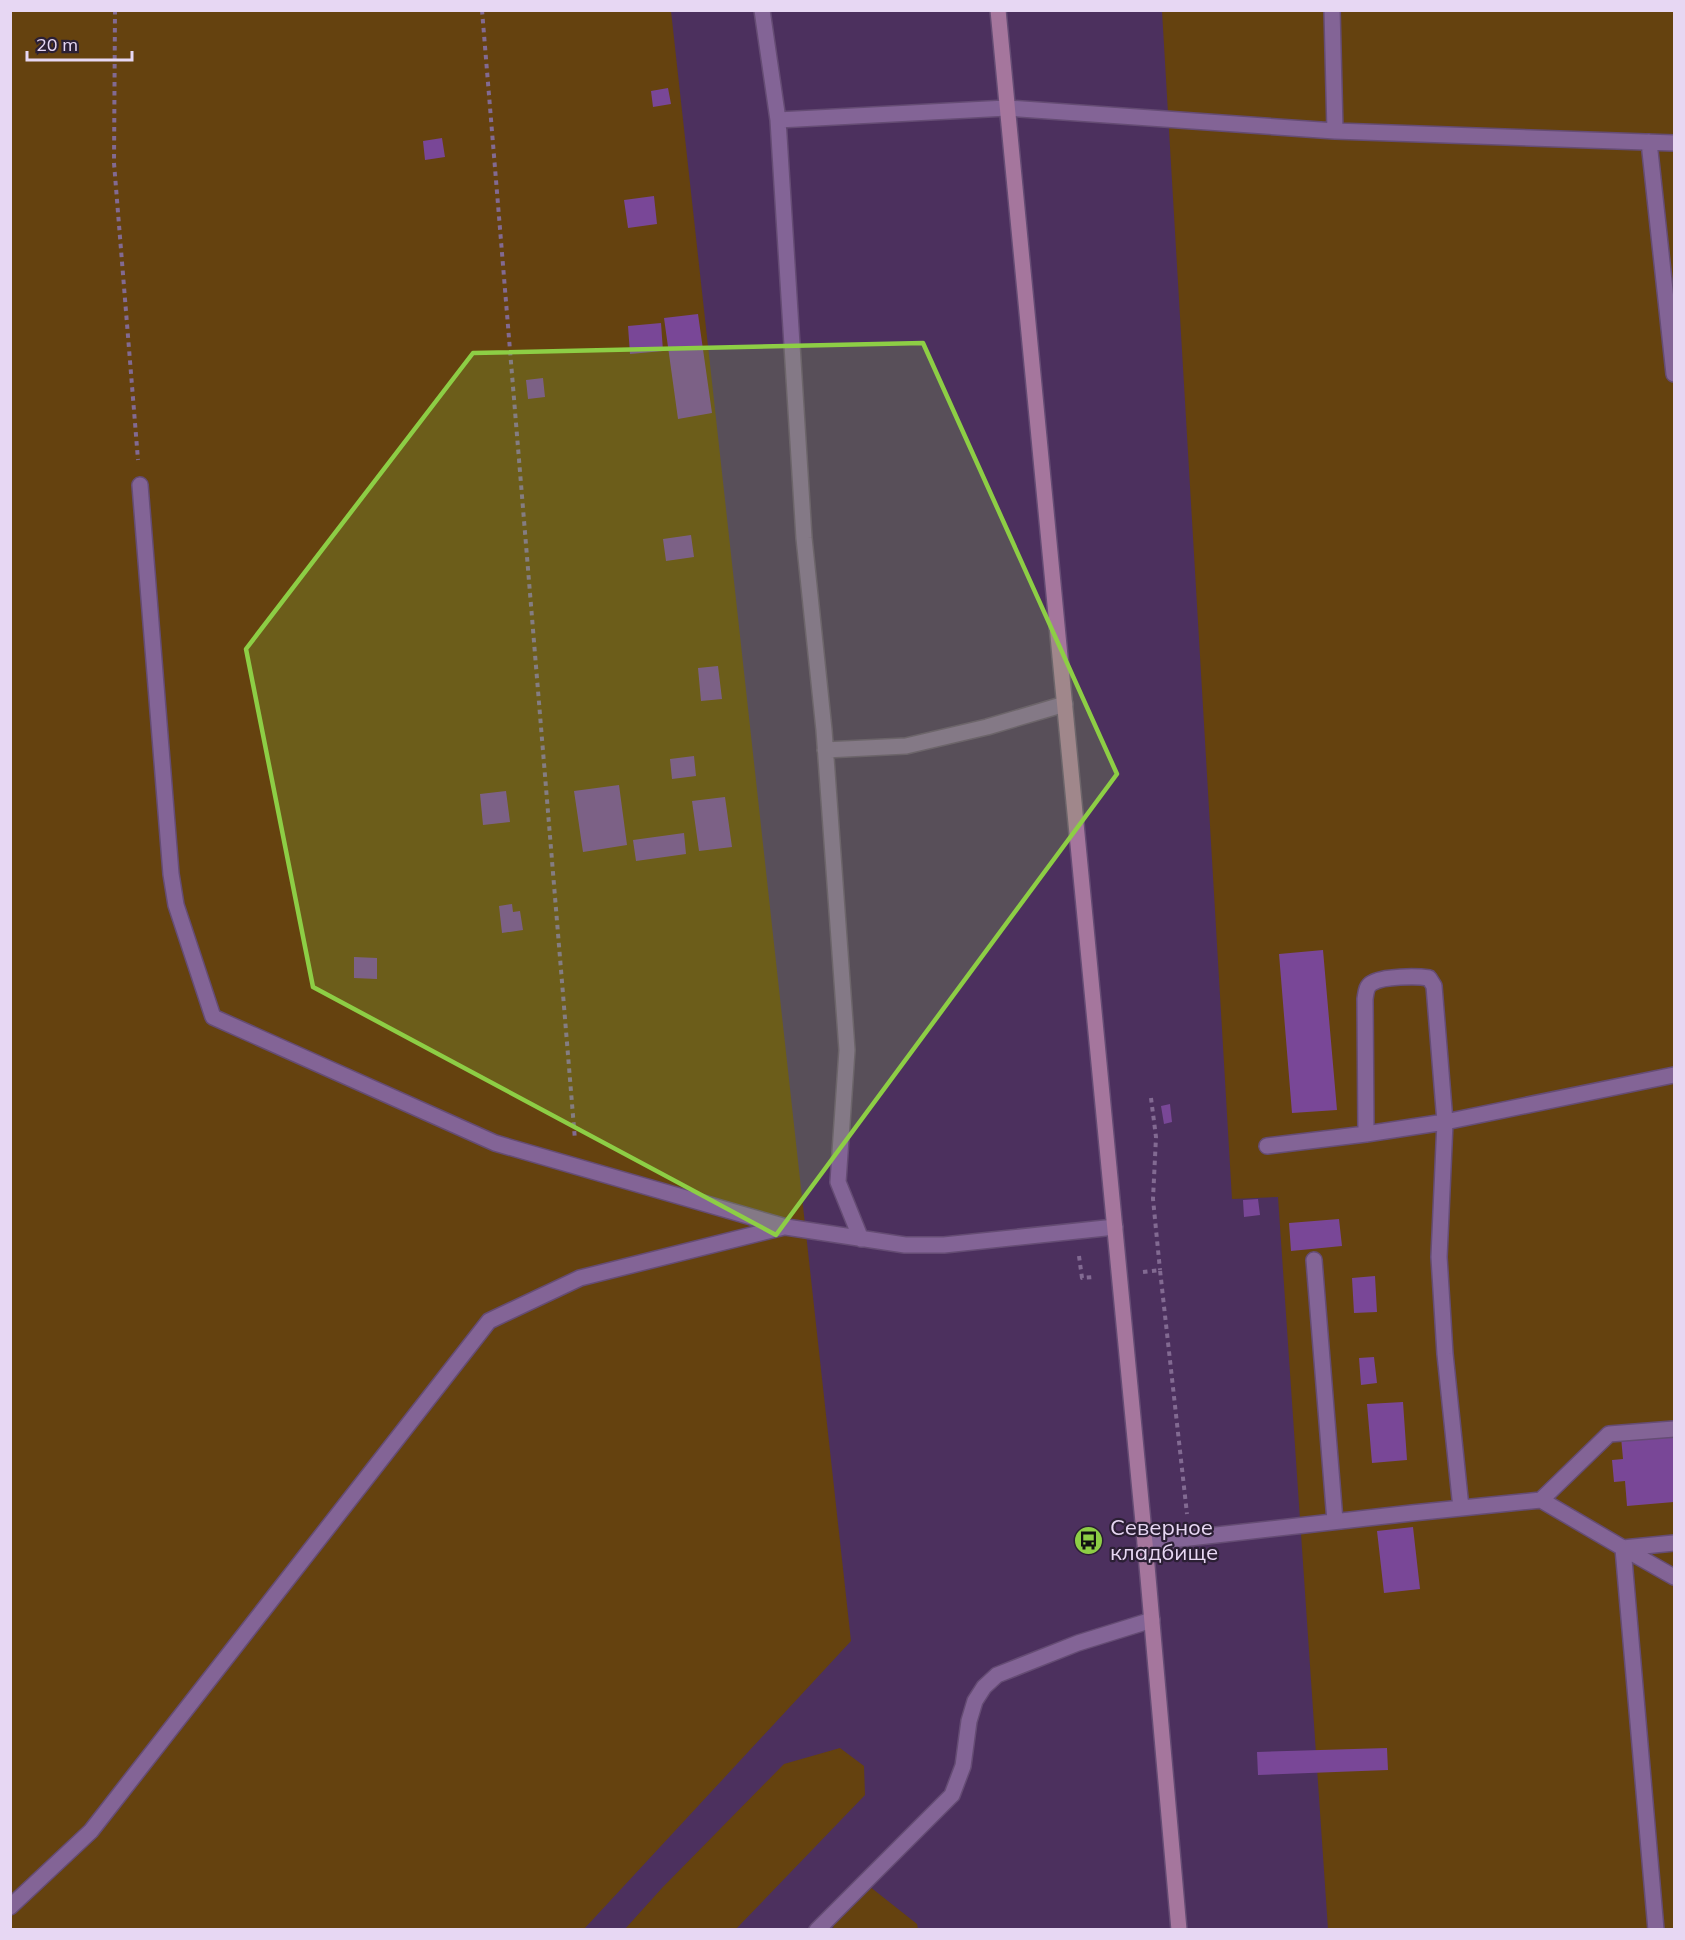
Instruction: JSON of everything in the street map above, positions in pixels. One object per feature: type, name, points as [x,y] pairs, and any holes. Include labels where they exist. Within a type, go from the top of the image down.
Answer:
[{"type":"main road","points":[[998,10],[1145,1543],[1179,1929]]},
{"type":"lane","points":[[762,10],[778,120],[804,538],[825,750],[847,1050],[838,1182],[861,1239]]},
{"type":"lane","points":[[1332,10],[1335,131]]},
{"type":"lane","points":[[778,120],[1007,108],[1335,131],[1674,143]]},
{"type":"lane","points":[[1649,142],[1674,374]]},
{"type":"lane","points":[[140,484],[171,874],[176,905],[213,1017],[495,1143],[786,1227],[905,1245],[944,1245],[1115,1227]]},
{"type":"lane","points":[[825,750],[906,746],[987,727],[1065,704]]},
{"type":"lane","points":[[1366,1134],[1365,999],[1367,988],[1372,982],[1383,979],[1420,976],[1429,978],[1434,986],[1445,1122],[1439,1257],[1445,1354],[1461,1508]]},
{"type":"lane","points":[[1268,1146],[1445,1122],[1674,1075]]},
{"type":"lane","points":[[10,1907],[91,1831],[489,1321],[580,1278],[786,1227]]},
{"type":"lane","points":[[1314,1260],[1335,1521]]},
{"type":"lane","points":[[1541,1500],[1609,1434],[1674,1429]]},
{"type":"lane","points":[[1145,1543],[1541,1500],[1674,1577]]},
{"type":"lane","points":[[1623,1548],[1674,1543]]},
{"type":"lane","points":[[1623,1548],[1656,1929]]},
{"type":"lane","points":[[818,1929],[952,1795],[963,1766],[969,1720],[975,1701],[984,1687],[998,1675],[1078,1643],[1152,1620]]},
{"type":"path","points":[[115,10],[114,163],[140,484]]},
{"type":"path","points":[[482,10],[577,1167]]},
{"type":"path","points":[[1151,1098],[1156,1137],[1153,1199],[1160,1270]]},
{"type":"highlighted area","points":[[923,343],[1117,774],[776,1235],[313,987],[246,649],[473,353]]},
{"type":"shaded area","points":[[11,11],[671,11],[851,1641],[584,1929],[11,1930]]},
{"type":"shaded area","points":[[1162,11],[1674,11],[1674,1929],[1328,1929],[1278,1197],[1232,1199]]},
{"type":"shaded area","points":[[840,1748],[864,1766],[865,1795],[736,1929],[625,1929],[662,1888],[784,1764]]},
{"type":"shaded area","points":[[869,1886],[917,1924],[918,1929],[833,1930],[836,1900]]},
{"type":"building","points":[[668,88],[671,104],[653,107],[651,91]]},
{"type":"building","points":[[442,138],[445,157],[425,160],[423,141]]},
{"type":"building","points":[[654,196],[657,224],[628,228],[624,200]]},
{"type":"building","points":[[698,314],[712,413],[678,419],[664,318]]},
{"type":"building","points":[[661,323],[663,351],[630,354],[628,326]]},
{"type":"building","points":[[543,378],[545,397],[528,399],[526,380]]},
{"type":"building","points":[[691,535],[694,557],[666,561],[663,539]]},
{"type":"building","points":[[718,666],[722,699],[701,701],[698,668]]},
{"type":"building","points":[[694,756],[696,776],[672,779],[670,759]]},
{"type":"building","points":[[619,785],[627,845],[583,852],[574,791]]},
{"type":"building","points":[[506,791],[510,822],[483,825],[480,794]]},
{"type":"building","points":[[725,797],[732,847],[699,851],[692,801]]},
{"type":"building","points":[[684,833],[686,854],[636,861],[633,840]]},
{"type":"building","points":[[512,904],[513,912],[520,911],[523,930],[502,933],[499,906]]},
{"type":"building","points":[[1323,950],[1337,1110],[1292,1113],[1279,954]]},
{"type":"building","points":[[354,957],[377,958],[377,979],[354,978]]},
{"type":"building","points":[[1170,1104],[1172,1122],[1164,1124],[1161,1106]]},
{"type":"building","points":[[1258,1199],[1260,1215],[1244,1217],[1243,1200]]},
{"type":"building","points":[[1339,1219],[1342,1246],[1291,1251],[1289,1223]]},
{"type":"building","points":[[1375,1276],[1377,1312],[1354,1313],[1352,1278]]},
{"type":"building","points":[[1374,1357],[1377,1383],[1361,1385],[1359,1358]]},
{"type":"building","points":[[1403,1402],[1407,1460],[1372,1463],[1367,1404]]},
{"type":"building","points":[[1674,1433],[1674,1502],[1627,1506],[1625,1481],[1614,1482],[1612,1460],[1623,1459],[1621,1437]]},
{"type":"building","points":[[1413,1527],[1420,1589],[1384,1593],[1377,1531]]},
{"type":"building","points":[[1387,1748],[1388,1770],[1258,1775],[1257,1752]]},
{"type":"place","name":"Северное кладбище","points":[[1089,1540]]}]
